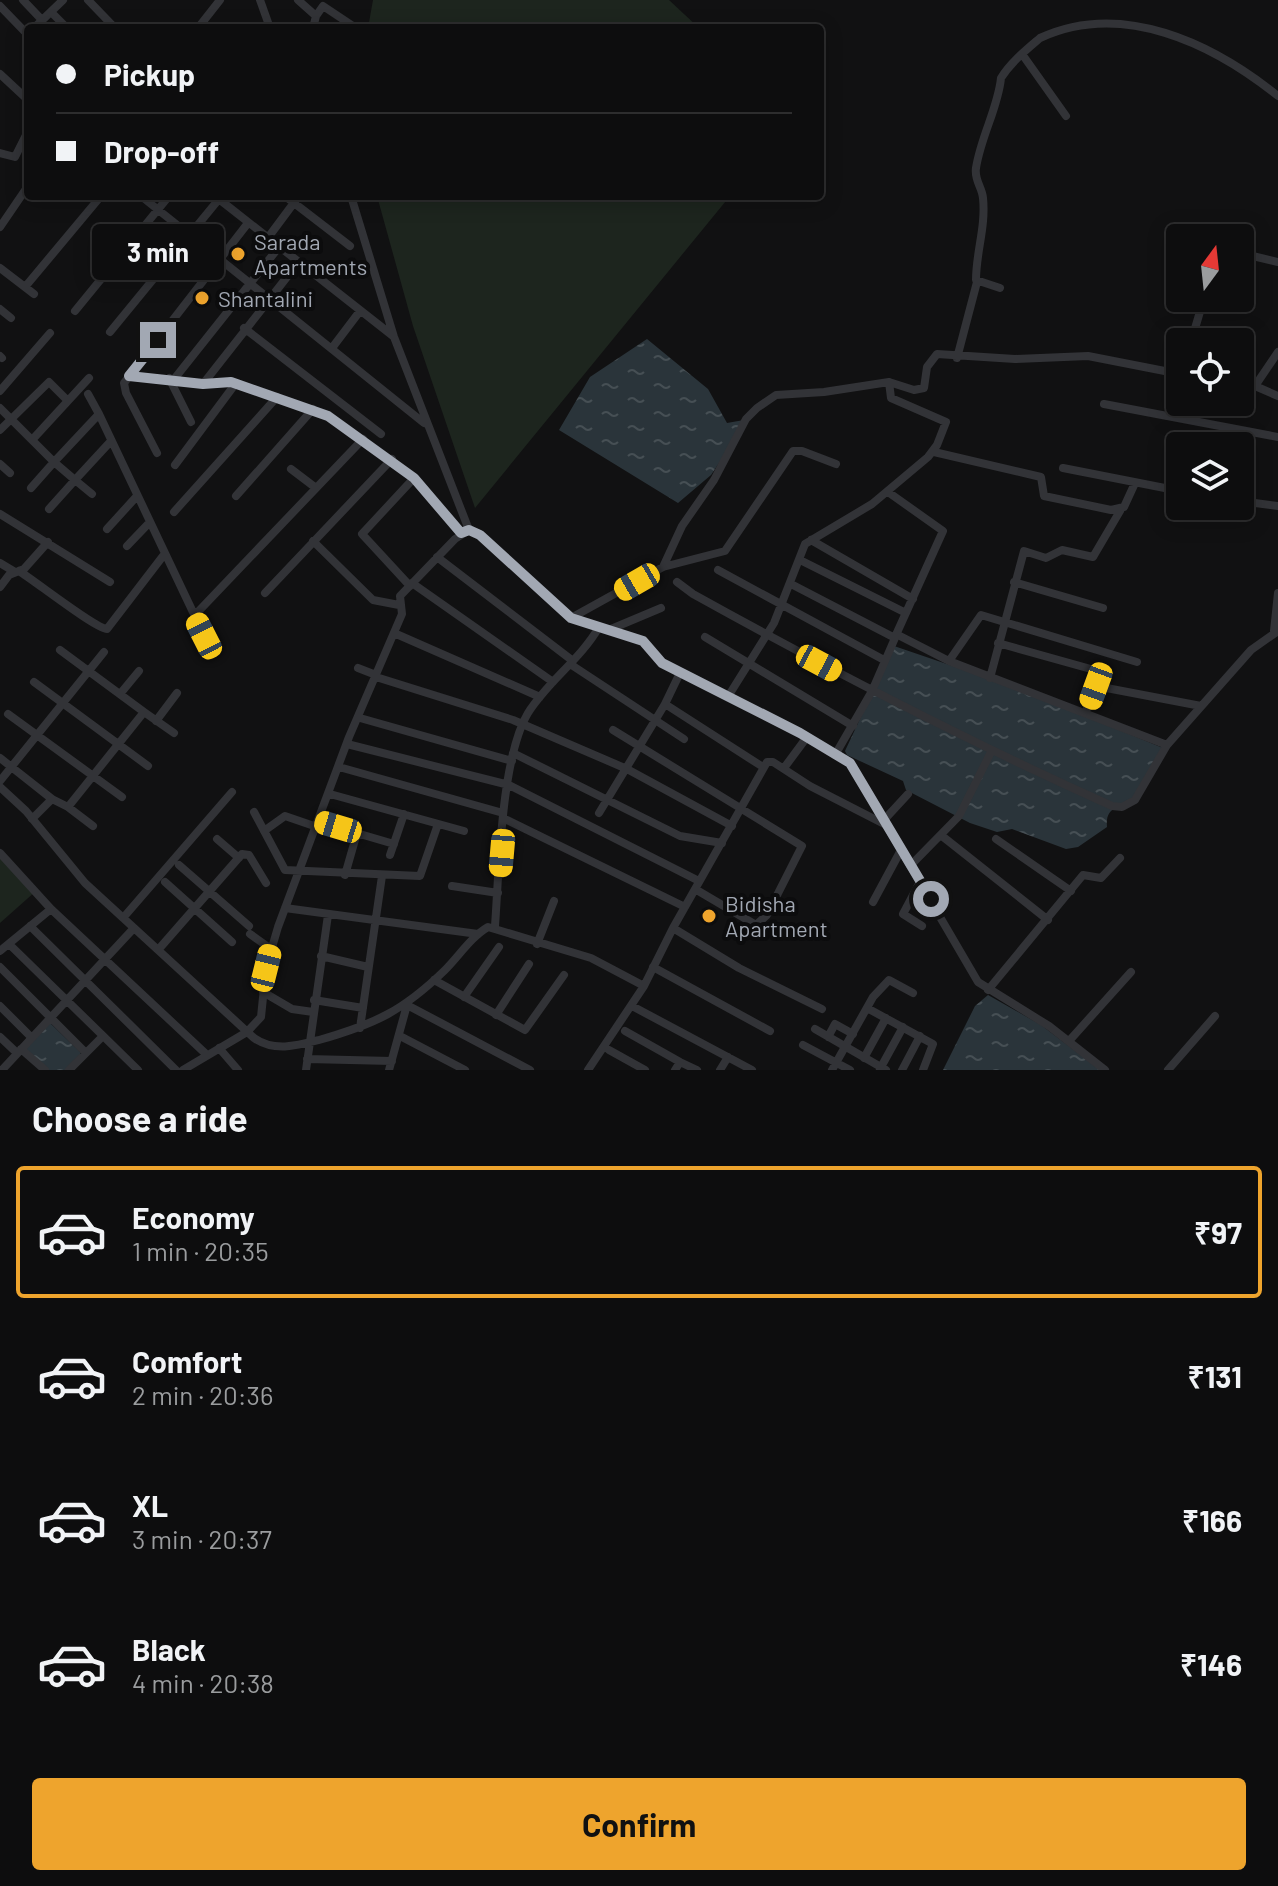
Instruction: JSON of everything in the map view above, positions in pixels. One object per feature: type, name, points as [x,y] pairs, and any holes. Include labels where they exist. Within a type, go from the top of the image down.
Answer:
[{"type":"street","points":[[23,0],[42,20]]},
{"type":"street","points":[[38,24],[63,0]]},
{"type":"street","points":[[88,0],[111,24]]},
{"type":"street","points":[[201,24],[220,0]]},
{"type":"street","points":[[260,0],[269,24]]},
{"type":"street","points":[[298,0],[316,16]]},
{"type":"street","points":[[329,9],[336,0]]},
{"type":"street","points":[[0,6],[24,31]]},
{"type":"street","points":[[314,24],[323,6],[350,24]]},
{"type":"street","points":[[51,12],[63,24]]},
{"type":"street","points":[[1119,13],[1174,25],[1202,38],[1278,96]]},
{"type":"street","points":[[957,358],[977,282],[984,234],[983,194],[975,175],[976,166],[987,122],[1001,93],[1001,78],[1022,54],[1057,25],[1082,14]]},
{"type":"street","points":[[1022,54],[1066,116]]},
{"type":"street","points":[[0,74],[24,96]]},
{"type":"street","points":[[0,153],[15,157],[24,139]]},
{"type":"street","points":[[0,227],[24,192]]},
{"type":"street","points":[[25,287],[98,200]]},
{"type":"street","points":[[146,200],[424,423]]},
{"type":"street","points":[[75,311],[166,200]]},
{"type":"street","points":[[110,332],[192,236],[216,200]]},
{"type":"street","points":[[219,200],[394,337]]},
{"type":"street","points":[[267,239],[296,200],[350,246]]},
{"type":"street","points":[[352,200],[394,337],[465,532]]},
{"type":"street","points":[[157,453],[123,387],[248,223]]},
{"type":"street","points":[[172,378],[279,247]]},
{"type":"street","points":[[1254,256],[1278,262]]},
{"type":"street","points":[[203,384],[268,297],[298,263]]},
{"type":"street","points":[[0,268],[34,294]]},
{"type":"street","points":[[977,282],[1000,288]]},
{"type":"street","points":[[0,309],[11,318]]},
{"type":"street","points":[[332,348],[360,311]]},
{"type":"street","points":[[244,328],[381,434]]},
{"type":"street","points":[[0,391],[50,333]]},
{"type":"street","points":[[1278,352],[1255,386],[1278,396]]},
{"type":"street","points":[[663,567],[682,526],[714,480],[746,419],[776,395],[889,382],[914,390],[924,388],[927,367],[937,354],[957,358],[1088,356],[1166,371]]},
{"type":"street","points":[[129,376],[172,378],[203,384],[236,383],[313,409],[342,424],[392,459],[465,532],[480,535],[571,618],[643,641],[662,663],[807,737],[855,768],[970,970],[988,990],[1069,1041],[1105,1070]]},
{"type":"street","points":[[32,440],[89,378]]},
{"type":"street","points":[[172,378],[191,422]]},
{"type":"street","points":[[0,430],[49,382],[68,401]]},
{"type":"street","points":[[729,695],[751,663],[781,607],[802,549],[811,540],[859,513],[888,492],[934,452],[946,422],[891,398],[889,382]]},
{"type":"street","points":[[175,465],[236,383]]},
{"type":"street","points":[[88,394],[163,556],[210,648]]},
{"type":"street","points":[[174,512],[277,397]]},
{"type":"street","points":[[1104,404],[1278,437]]},
{"type":"street","points":[[0,408],[54,462],[92,494]]},
{"type":"street","points":[[236,496],[313,409]]},
{"type":"street","points":[[342,424],[350,413]]},
{"type":"street","points":[[31,488],[99,414]]},
{"type":"street","points":[[194,616],[363,439]]},
{"type":"street","points":[[49,509],[111,441]]},
{"type":"street","points":[[571,618],[663,567],[725,551],[793,451],[802,451],[836,464]]},
{"type":"street","points":[[934,452],[1041,477],[1044,484],[1041,493],[1050,498],[1120,511]]},
{"type":"street","points":[[265,593],[392,459]]},
{"type":"street","points":[[0,464],[10,473]]},
{"type":"street","points":[[1063,468],[1166,489]]},
{"type":"street","points":[[291,469],[316,488]]},
{"type":"street","points":[[414,478],[362,534],[411,584],[553,682]]},
{"type":"street","points":[[990,678],[1024,551],[1046,558],[1062,550],[1090,557],[1097,555],[1135,483]]},
{"type":"street","points":[[835,755],[872,691],[943,531],[888,492]]},
{"type":"street","points":[[107,529],[137,496]]},
{"type":"street","points":[[1254,503],[1278,506]]},
{"type":"street","points":[[0,514],[110,582]]},
{"type":"street","points":[[127,546],[149,523]]},
{"type":"street","points":[[183,1070],[247,1032],[261,1017],[271,949],[347,744],[402,614],[400,596],[465,532]]},
{"type":"street","points":[[811,540],[913,599]]},
{"type":"street","points":[[313,541],[373,600],[399,605]]},
{"type":"street","points":[[0,587],[48,542]]},
{"type":"street","points":[[0,563],[78,610],[97,627],[107,629],[163,556]]},
{"type":"street","points":[[437,557],[571,662],[684,739]]},
{"type":"street","points":[[800,560],[906,613]]},
{"type":"street","points":[[718,570],[781,607],[884,660]]},
{"type":"street","points":[[677,582],[767,635],[991,752],[1112,806],[1122,807],[1140,794],[1167,745],[1201,706],[1251,650],[1276,631],[1278,593]]},
{"type":"street","points":[[1014,582],[1103,608]]},
{"type":"street","points":[[791,584],[949,661],[1167,745]]},
{"type":"street","points":[[610,629],[661,608]]},
{"type":"street","points":[[949,661],[978,616],[985,615],[1137,662]]},
{"type":"street","points":[[495,926],[503,816],[522,724],[540,697],[599,627]]},
{"type":"street","points":[[394,633],[540,697]]},
{"type":"street","points":[[705,637],[853,726]]},
{"type":"street","points":[[998,643],[1098,671],[1086,712]]},
{"type":"street","points":[[60,650],[174,733]]},
{"type":"street","points":[[0,781],[104,652]]},
{"type":"street","points":[[358,668],[522,724],[627,769],[732,826]]},
{"type":"street","points":[[120,694],[139,671]]},
{"type":"street","points":[[599,813],[641,746],[678,677]]},
{"type":"street","points":[[34,682],[148,766]]},
{"type":"street","points":[[1096,686],[1201,706]]},
{"type":"street","points":[[156,721],[177,693]]},
{"type":"street","points":[[665,704],[763,767]]},
{"type":"street","points":[[68,807],[144,712]]},
{"type":"street","points":[[8,714],[122,797]]},
{"type":"street","points":[[360,718],[513,757],[680,836],[722,843]]},
{"type":"street","points":[[347,744],[509,785],[697,885],[751,924],[761,923],[802,846],[613,730]]},
{"type":"street","points":[[784,768],[807,737]]},
{"type":"street","points":[[910,866],[942,836],[964,808],[991,752]]},
{"type":"street","points":[[0,758],[52,799],[93,826]]},
{"type":"street","points":[[588,1070],[644,986],[763,767],[773,762],[810,786],[886,823]]},
{"type":"street","points":[[339,767],[503,816],[685,907]]},
{"type":"street","points":[[0,787],[32,819],[85,883],[261,1043],[276,1047],[309,1042],[360,1028],[407,1005],[478,934],[495,926],[537,944],[591,958],[644,986]]},
{"type":"street","points":[[123,918],[232,792]]},
{"type":"street","points":[[330,794],[464,831]]},
{"type":"street","points":[[886,823],[908,794]]},
{"type":"street","points":[[32,819],[52,799]]},
{"type":"street","points":[[254,812],[285,870],[345,875],[420,876],[438,824]]},
{"type":"street","points":[[390,855],[404,814]]},
{"type":"street","points":[[264,831],[285,816],[394,844]]},
{"type":"street","points":[[345,875],[357,833]]},
{"type":"street","points":[[942,836],[1048,920]]},
{"type":"street","points":[[217,839],[239,858]]},
{"type":"street","points":[[996,839],[1071,891]]},
{"type":"street","points":[[873,902],[901,850]]},
{"type":"street","points":[[0,853],[51,909],[206,1054]]},
{"type":"street","points":[[158,950],[239,858],[249,855],[266,883]]},
{"type":"street","points":[[988,990],[1083,875],[1101,878],[1120,858]]},
{"type":"street","points":[[179,865],[271,949]]},
{"type":"street","points":[[360,1028],[382,876]]},
{"type":"street","points":[[165,882],[232,942]]},
{"type":"street","points":[[920,882],[903,914],[922,926]]},
{"type":"street","points":[[452,886],[498,893]]},
{"type":"street","points":[[537,944],[554,901]]},
{"type":"street","points":[[285,908],[478,934]]},
{"type":"street","points":[[0,951],[51,909]]},
{"type":"street","points":[[306,1070],[328,915]]},
{"type":"street","points":[[30,926],[176,1070]]},
{"type":"street","points":[[1,1070],[134,928]]},
{"type":"street","points":[[673,928],[739,968],[822,1009]]},
{"type":"street","points":[[9,944],[138,1070]]},
{"type":"street","points":[[464,997],[499,947]]},
{"type":"street","points":[[321,956],[368,967]]},
{"type":"street","points":[[496,1015],[529,964]]},
{"type":"street","points":[[0,967],[86,1053]]},
{"type":"street","points":[[653,967],[770,1031]]},
{"type":"street","points":[[1069,1041],[1131,972]]},
{"type":"street","points":[[434,980],[525,1030],[564,975]]},
{"type":"street","points":[[834,1066],[867,1008],[890,979],[913,993]]},
{"type":"street","points":[[263,992],[292,1009],[313,1012]]},
{"type":"street","points":[[314,1000],[363,1008]]},
{"type":"street","points":[[307,1059],[391,1066],[407,1005]]},
{"type":"street","points":[[407,1005],[530,1070]]},
{"type":"street","points":[[0,1006],[31,1037]]},
{"type":"street","points":[[632,1006],[752,1070]]},
{"type":"street","points":[[867,1008],[935,1046],[923,1070]]},
{"type":"street","points":[[1168,1070],[1215,1016]]},
{"type":"street","points":[[864,1058],[886,1018]]},
{"type":"street","points":[[828,1037],[835,1024],[853,1034]]},
{"type":"street","points":[[815,1029],[882,1069],[903,1027]]},
{"type":"street","points":[[625,1031],[678,1066],[697,1070]]},
{"type":"street","points":[[72,1069],[103,1036]]},
{"type":"street","points":[[400,1036],[465,1070]]},
{"type":"street","points":[[902,1070],[920,1036]]},
{"type":"street","points":[[0,1037],[45,1070]]},
{"type":"street","points":[[803,1045],[834,1066],[850,1070]]},
{"type":"street","points":[[219,1048],[238,1070]]},
{"type":"street","points":[[609,1050],[645,1070]]},
{"type":"street","points":[[720,1070],[728,1057]]},
{"type":"street","points":[[622,1070],[628,1061]]},
{"type":"shaded area","points":[[373,0],[669,0],[695,24],[369,24]]},
{"type":"shaded area","points":[[378,200],[727,200],[475,508],[413,326]]},
{"type":"shaded area","points":[[0,857],[36,891],[0,923]]},
{"type":"water","points":[[647,339],[708,389],[727,423],[744,420],[745,424],[711,475],[678,503],[559,430],[590,377]]},
{"type":"water","points":[[894,646],[1017,688],[1163,748],[1134,797],[1109,814],[1107,827],[1078,847],[1066,849],[1012,829],[997,832],[970,823],[906,790],[903,781],[847,755],[845,751]]},
{"type":"water","points":[[988,995],[1041,1025],[1100,1070],[943,1070],[975,1006]]},
{"type":"water","points":[[50,1023],[81,1053],[65,1070],[49,1070],[24,1049]]},
{"type":"place","name":"Sarada Apartments","points":[[238,254]]},
{"type":"place","name":"Shantalini","points":[[202,298]]},
{"type":"place","name":"Bidisha Apartment","points":[[709,916]]},
{"type":"route","points":[[158,340],[129,376],[175,378],[203,384],[231,382],[328,416],[392,459],[427,490],[461,533],[469,530],[480,535],[571,618],[643,641],[662,663],[729,695],[850,763],[931,899]]}]
